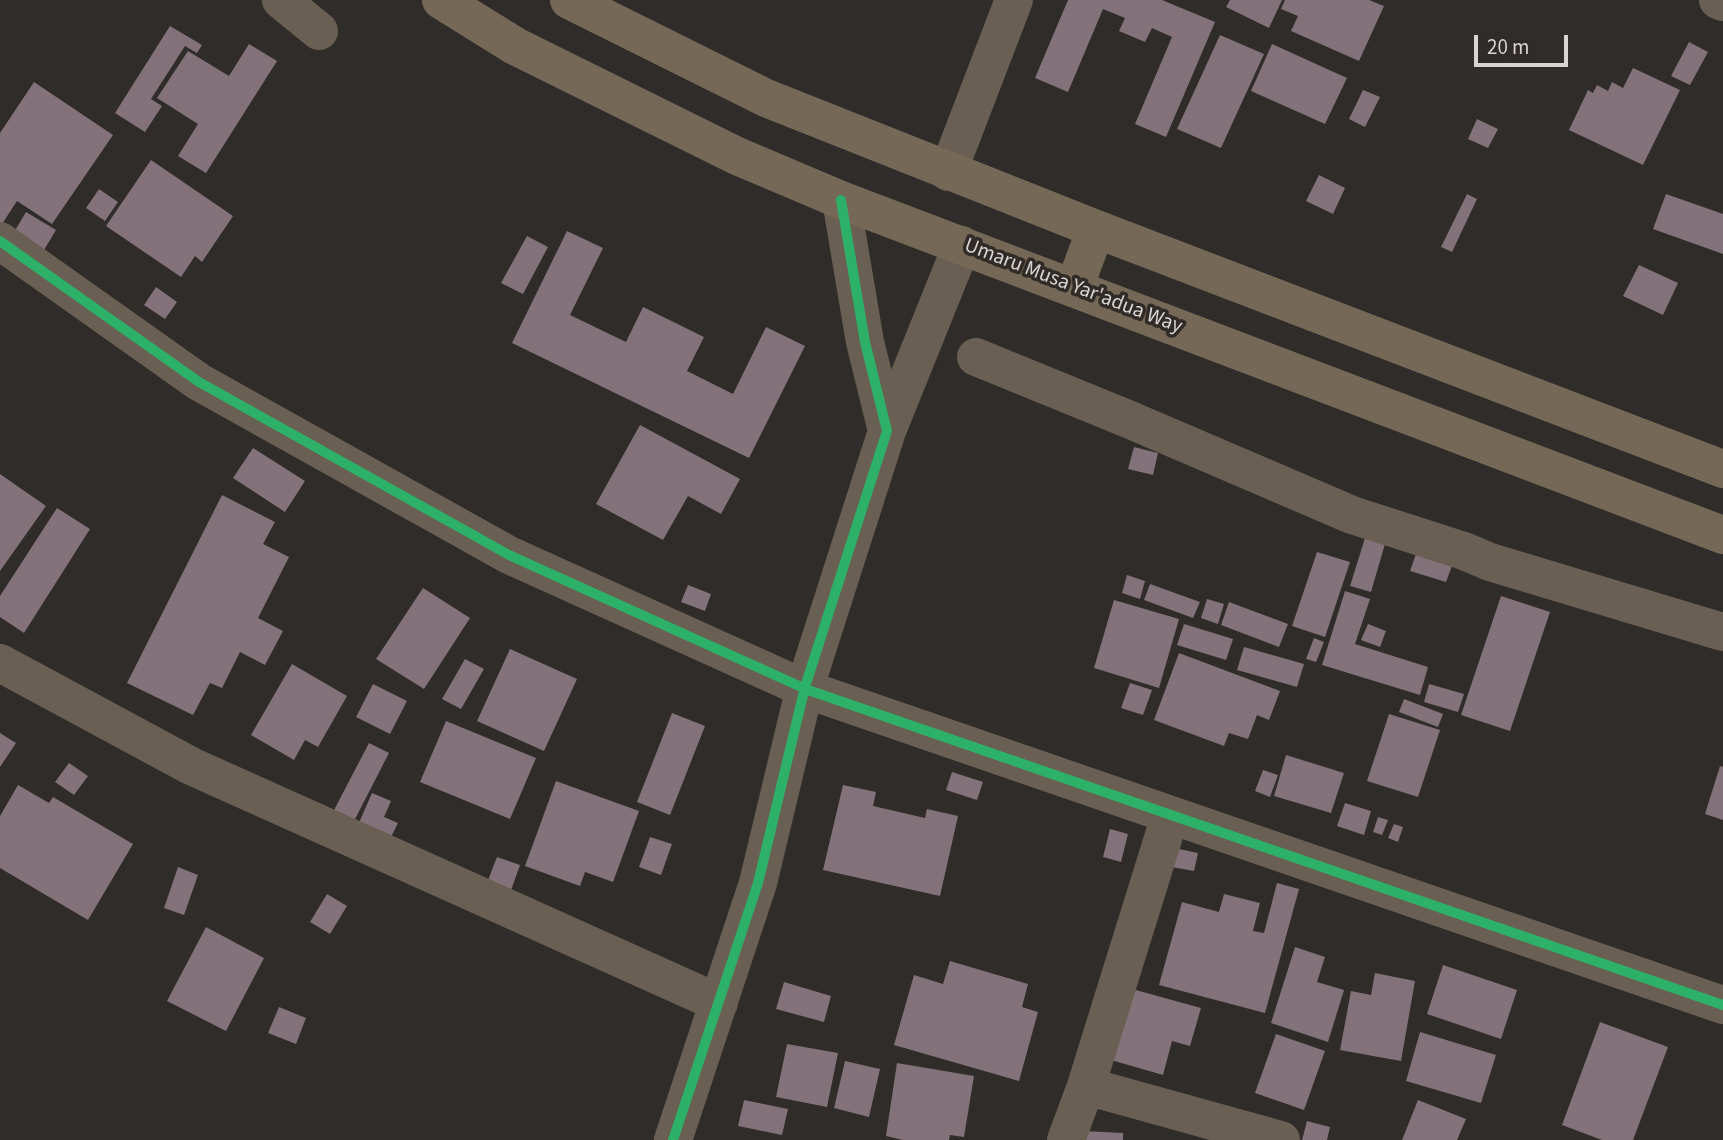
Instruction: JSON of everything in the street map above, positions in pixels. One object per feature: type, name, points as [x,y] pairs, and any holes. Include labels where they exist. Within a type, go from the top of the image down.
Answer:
[{"type":"main road","name":"Umaru Musa Yar'adua Way","points":[[440,0],[515,46],[737,156],[841,200],[1723,535]]},
{"type":"main road","points":[[569,0],[766,99],[948,172],[1723,469]]},
{"type":"main road","points":[[1074,288],[1096,229]]},
{"type":"street","points":[[281,0],[320,31]]},
{"type":"street","points":[[948,172],[1014,0]]},
{"type":"street","points":[[841,200],[865,342],[887,431]]},
{"type":"street","points":[[673,1140],[758,883],[805,687],[887,431],[962,245]]},
{"type":"street","points":[[6,259],[199,382],[509,555],[821,694],[1723,1004]]},
{"type":"street","points":[[976,357],[1352,515],[1490,562],[1723,632]]},
{"type":"street","points":[[0,663],[191,766],[719,1003]]},
{"type":"street","points":[[1066,1140],[1086,1086],[1170,816]]},
{"type":"street","points":[[1086,1086],[1281,1140]]},
{"type":"building","points":[[1068,0],[1162,0],[1215,22],[1166,137],[1135,124],[1172,37],[1152,28],[1145,42],[1119,31],[1125,18],[1103,9],[1068,92],[1035,78]]},
{"type":"building","points":[[1230,0],[1282,0],[1269,28],[1226,7]]},
{"type":"building","points":[[1285,0],[1369,0],[1384,6],[1359,61],[1291,31],[1298,16],[1281,9]]},
{"type":"building","points":[[170,26],[202,45],[197,53],[185,46],[151,99],[162,106],[145,132],[115,113]]},
{"type":"building","points":[[1220,35],[1264,54],[1221,148],[1177,129]]},
{"type":"building","points":[[1689,42],[1708,52],[1690,85],[1671,76]]},
{"type":"building","points":[[249,44],[277,61],[206,173],[178,156],[198,124],[157,98],[188,51],[229,76]]},
{"type":"building","points":[[1272,44],[1347,78],[1325,124],[1251,91]]},
{"type":"building","points":[[1633,68],[1680,90],[1643,165],[1569,130],[1588,90],[1593,93],[1597,85],[1608,91],[1612,82],[1623,88]]},
{"type":"building","points":[[34,82],[113,135],[52,224],[17,201],[2,224],[0,133]]},
{"type":"building","points":[[1363,90],[1380,97],[1365,127],[1349,119]]},
{"type":"building","points":[[1477,119],[1498,129],[1488,148],[1468,139]]},
{"type":"building","points":[[151,160],[233,216],[202,262],[195,256],[181,277],[106,226]]},
{"type":"building","points":[[1319,175],[1345,188],[1333,214],[1306,201]]},
{"type":"building","points":[[99,189],[118,202],[105,221],[86,208]]},
{"type":"building","points":[[1467,194],[1477,199],[1452,252],[1441,247]]},
{"type":"building","points":[[1666,194],[1723,214],[1723,254],[1653,229]]},
{"type":"building","points":[[26,212],[56,230],[41,255],[11,237]]},
{"type":"building","points":[[567,231],[603,248],[570,315],[626,342],[643,307],[704,337],[687,371],[733,394],[766,327],[805,346],[749,458],[512,343]]},
{"type":"building","points":[[527,236],[548,247],[523,294],[501,283]]},
{"type":"building","points":[[1639,265],[1678,283],[1663,315],[1623,296]]},
{"type":"building","points":[[156,287],[177,302],[165,319],[144,305]]},
{"type":"building","points":[[640,425],[740,479],[721,514],[688,496],[663,540],[596,504]]},
{"type":"building","points":[[1134,447],[1158,453],[1153,475],[1128,469]]},
{"type":"building","points":[[253,448],[305,481],[285,512],[233,478]]},
{"type":"building","points":[[0,474],[46,506],[0,571]]},
{"type":"building","points":[[222,495],[275,522],[263,544],[289,557],[258,618],[283,631],[265,665],[240,652],[222,688],[210,683],[193,715],[127,683]]},
{"type":"building","points":[[57,508],[90,529],[24,633],[0,617],[0,596]]},
{"type":"building","points":[[1365,538],[1385,544],[1371,592],[1350,586]]},
{"type":"building","points":[[1417,551],[1453,563],[1446,582],[1410,571]]},
{"type":"building","points":[[1317,552],[1350,562],[1325,637],[1292,626]]},
{"type":"building","points":[[1127,575],[1145,581],[1140,599],[1122,593]]},
{"type":"building","points":[[1150,584],[1200,602],[1193,618],[1144,600]]},
{"type":"building","points":[[688,585],[711,594],[705,611],[681,602]]},
{"type":"building","points":[[423,588],[470,618],[424,689],[376,659]]},
{"type":"building","points":[[1345,591],[1370,599],[1355,644],[1428,667],[1420,695],[1322,665]]},
{"type":"building","points":[[1501,596],[1550,612],[1510,731],[1461,715]]},
{"type":"building","points":[[1207,599],[1224,604],[1218,624],[1201,618]]},
{"type":"building","points":[[1114,600],[1179,619],[1159,688],[1094,668]]},
{"type":"building","points":[[1229,602],[1288,624],[1279,647],[1221,625]]},
{"type":"building","points":[[1184,624],[1233,639],[1226,660],[1177,645]]},
{"type":"building","points":[[1368,624],[1386,631],[1380,647],[1361,640]]},
{"type":"building","points":[[1314,638],[1324,642],[1316,662],[1306,659]]},
{"type":"building","points":[[1244,647],[1304,664],[1297,687],[1237,670]]},
{"type":"building","points":[[510,649],[577,679],[544,751],[477,721]]},
{"type":"building","points":[[1179,653],[1280,691],[1269,720],[1257,715],[1248,739],[1229,733],[1224,746],[1154,720]]},
{"type":"building","points":[[465,659],[484,669],[461,709],[442,699]]},
{"type":"building","points":[[292,664],[347,696],[318,747],[305,740],[294,760],[251,735]]},
{"type":"building","points":[[1130,683],[1152,690],[1143,715],[1121,708]]},
{"type":"building","points":[[373,684],[407,701],[390,734],[356,717]]},
{"type":"building","points":[[1429,684],[1464,694],[1458,712],[1424,702]]},
{"type":"building","points":[[1404,699],[1443,714],[1438,727],[1399,712]]},
{"type":"building","points":[[672,713],[705,726],[670,815],[637,802]]},
{"type":"building","points":[[1389,714],[1440,730],[1418,797],[1367,781]]},
{"type":"building","points":[[446,721],[536,758],[510,819],[420,782]]},
{"type":"building","points":[[0,733],[16,743],[0,767]]},
{"type":"building","points":[[369,743],[389,753],[353,823],[333,812]]},
{"type":"building","points":[[1286,755],[1344,773],[1331,813],[1274,796]]},
{"type":"building","points":[[69,763],[88,776],[74,795],[55,782]]},
{"type":"building","points":[[1720,766],[1723,767],[1723,820],[1705,814]]},
{"type":"building","points":[[1263,770],[1278,775],[1270,797],[1255,791]]},
{"type":"building","points":[[952,772],[983,782],[977,800],[946,790]]},
{"type":"building","points":[[556,781],[639,811],[613,882],[585,872],[580,886],[525,866]]},
{"type":"building","points":[[18,785],[49,803],[53,797],[133,844],[88,920],[0,868],[0,816]]},
{"type":"building","points":[[843,785],[876,792],[873,806],[925,818],[927,809],[958,816],[940,896],[823,870]]},
{"type":"building","points":[[372,793],[391,801],[384,817],[398,823],[390,839],[358,825]]},
{"type":"building","points":[[1345,803],[1371,811],[1364,835],[1337,826]]},
{"type":"building","points":[[1378,817],[1388,820],[1382,835],[1373,832]]},
{"type":"building","points":[[1394,824],[1403,827],[1398,842],[1388,838]]},
{"type":"building","points":[[1110,829],[1128,834],[1121,862],[1103,857]]},
{"type":"building","points":[[650,837],[672,844],[661,875],[639,867]]},
{"type":"building","points":[[1170,847],[1198,853],[1194,871],[1166,866]]},
{"type":"building","points":[[497,857],[520,865],[509,896],[485,888]]},
{"type":"building","points":[[178,867],[198,875],[184,915],[164,908]]},
{"type":"building","points":[[1277,883],[1299,889],[1265,1013],[1159,985],[1182,902],[1219,912],[1224,894],[1260,903],[1253,931],[1264,933]]},
{"type":"building","points":[[327,894],[347,906],[330,934],[310,922]]},
{"type":"building","points":[[206,927],[264,958],[226,1031],[167,1001]]},
{"type":"building","points":[[1295,947],[1325,957],[1317,982],[1344,990],[1328,1042],[1271,1023]]},
{"type":"building","points":[[950,961],[1028,984],[1022,1007],[1038,1012],[1019,1081],[894,1045],[914,975],[943,984]]},
{"type":"building","points":[[1443,965],[1517,990],[1501,1039],[1427,1014]]},
{"type":"building","points":[[1375,973],[1415,981],[1401,1061],[1340,1050],[1351,991],[1371,995]]},
{"type":"building","points":[[784,982],[831,996],[824,1022],[776,1009]]},
{"type":"building","points":[[1132,989],[1201,1008],[1190,1046],[1172,1041],[1163,1075],[1111,1060]]},
{"type":"building","points":[[279,1007],[306,1018],[296,1044],[268,1033]]},
{"type":"building","points":[[1600,1022],[1668,1047],[1633,1140],[1602,1140],[1562,1125]]},
{"type":"building","points":[[1420,1032],[1496,1055],[1481,1103],[1406,1081]]},
{"type":"building","points":[[1276,1034],[1325,1051],[1304,1110],[1255,1093]]},
{"type":"building","points":[[787,1044],[838,1053],[827,1107],[776,1097]]},
{"type":"building","points":[[845,1061],[880,1069],[869,1117],[834,1108]]},
{"type":"building","points":[[897,1063],[974,1076],[964,1137],[950,1135],[949,1140],[903,1140],[886,1136]]},
{"type":"building","points":[[744,1100],[788,1109],[782,1135],[738,1126]]},
{"type":"building","points":[[1418,1100],[1466,1119],[1457,1140],[1402,1140]]},
{"type":"building","points":[[1307,1121],[1330,1127],[1327,1140],[1302,1140]]},
{"type":"building","points":[[1084,1131],[1123,1133],[1123,1140],[1084,1140]]},
{"type":"cycle path","points":[[673,1140],[758,883],[805,687],[887,431],[865,342],[841,200]]},
{"type":"cycle path","points":[[0,241],[199,382],[509,555],[808,690],[1723,1005]]}]
